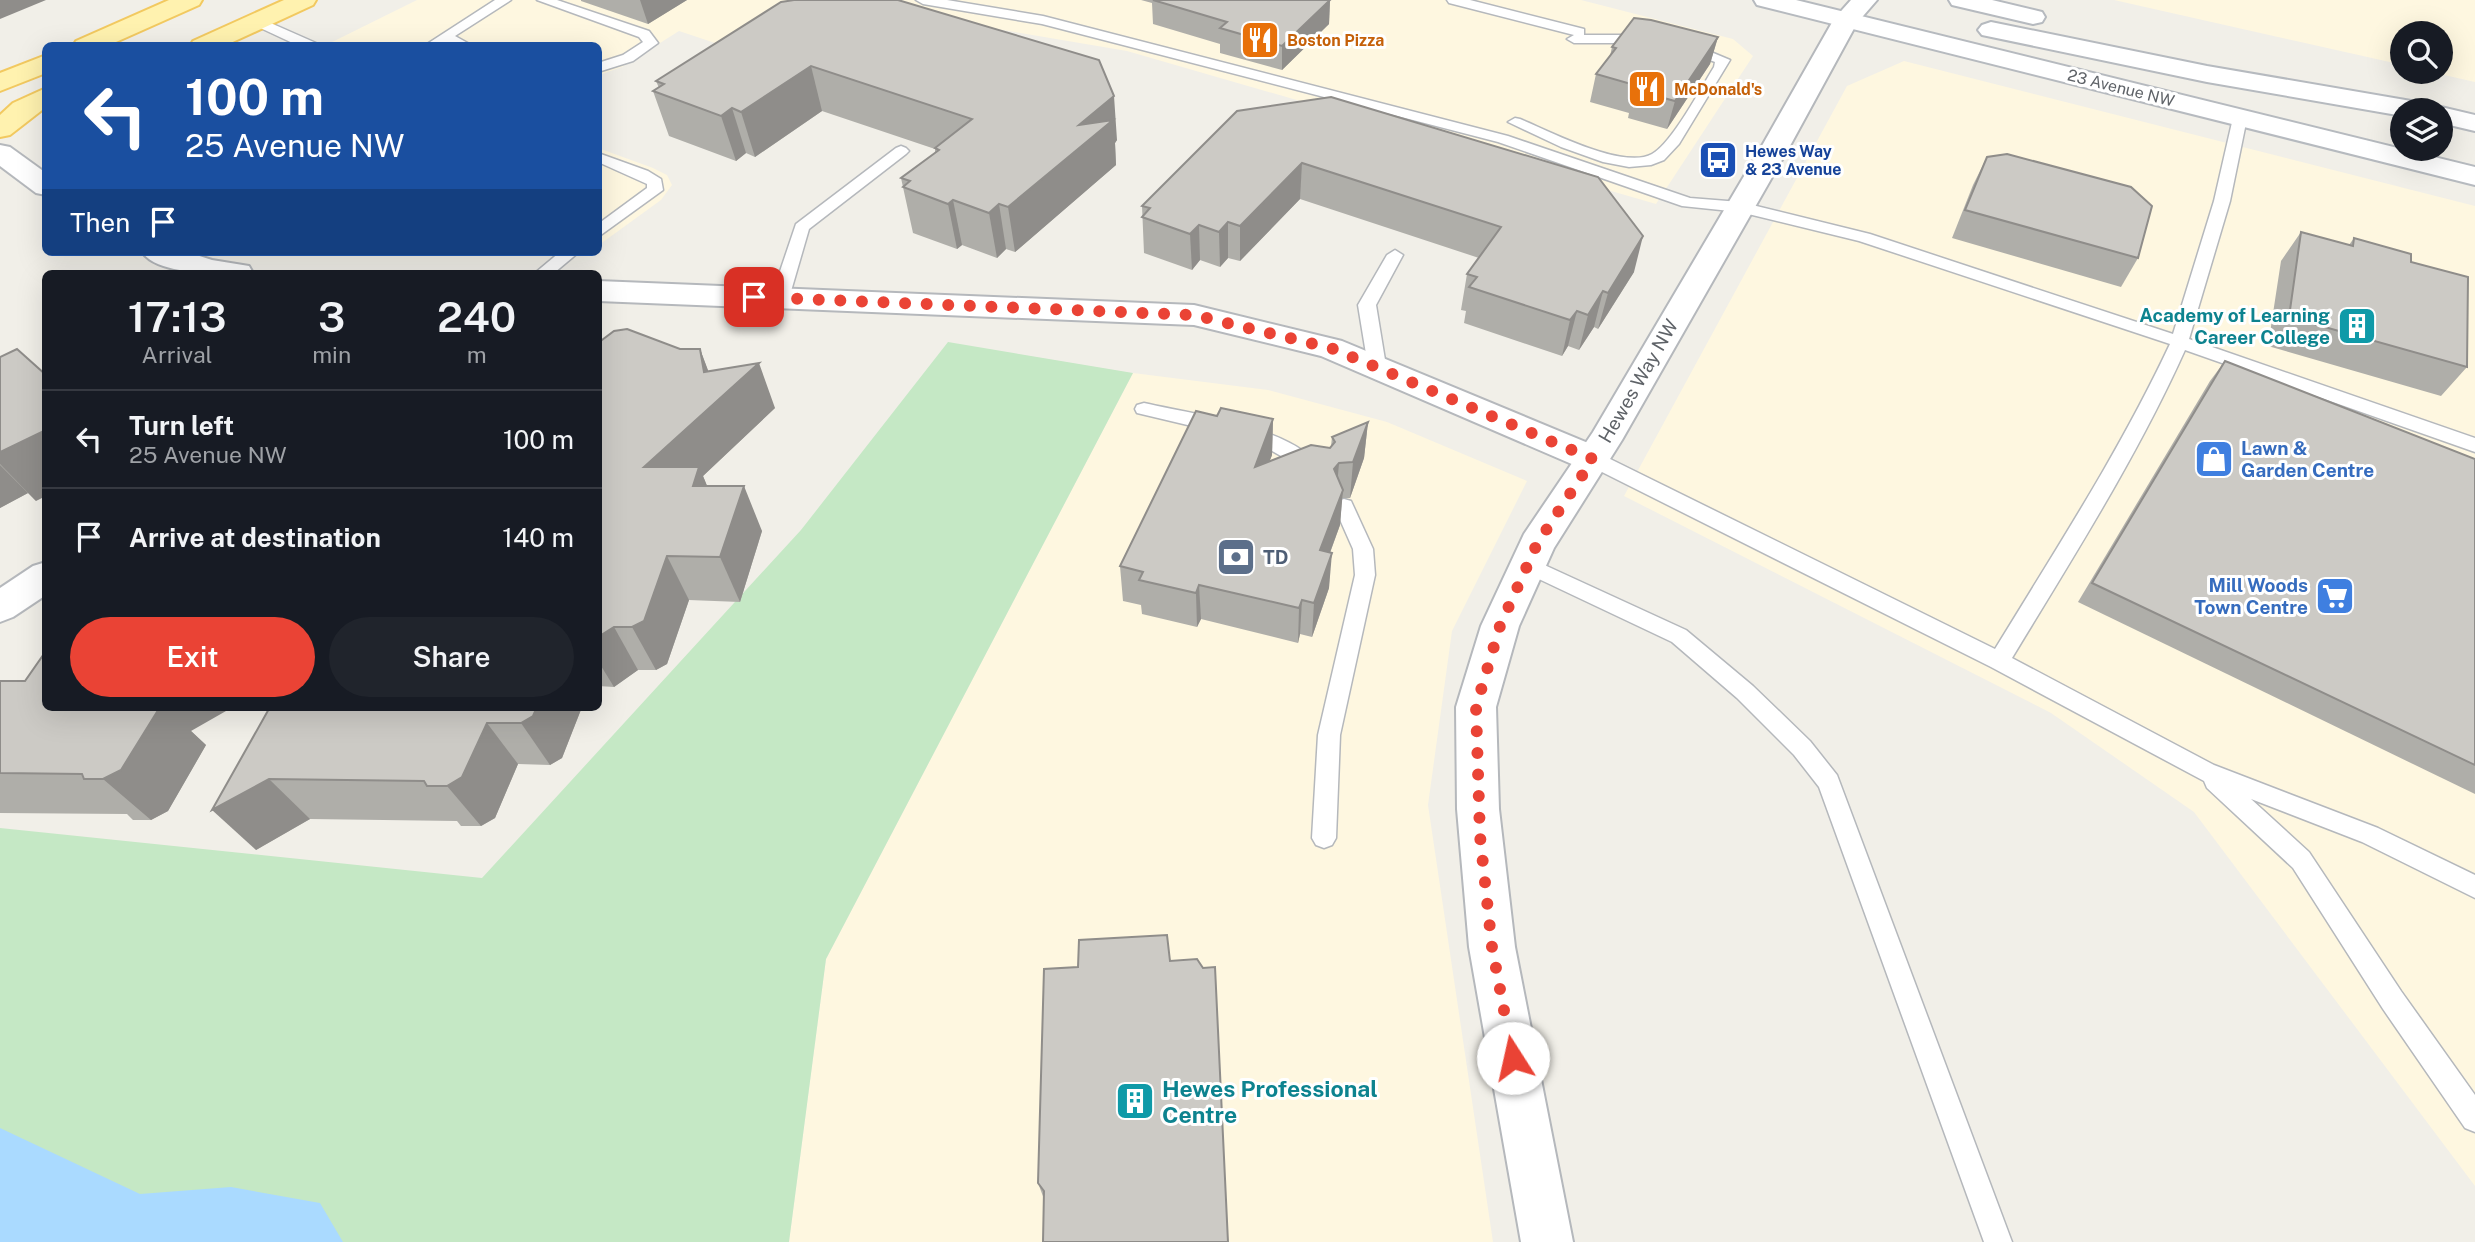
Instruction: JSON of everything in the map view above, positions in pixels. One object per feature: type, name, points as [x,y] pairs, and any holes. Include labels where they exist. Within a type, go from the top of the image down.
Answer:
[{"type":"main road","points":[[211,42],[303,0]]},
{"type":"main road","points":[[97,42],[197,8]]},
{"type":"main road","points":[[150,42],[197,8]]},
{"type":"main road","points":[[0,83],[42,65]]},
{"type":"main road","points":[[0,129],[23,109],[42,98]]},
{"type":"main road","points":[[0,136],[42,118]]},
{"type":"street","name":"23 Avenue NW","points":[[1766,0],[2390,154]]},
{"type":"street","name":"Hewes Way NW","points":[[1547,1242],[1492,947],[1478,809],[1476,707],[1500,626],[1537,544],[1593,459],[1846,19],[1866,0]]},
{"type":"street","points":[[1961,0],[2390,103]]},
{"type":"street","points":[[1846,19],[1871,11],[1915,13],[2207,74],[2390,105]]},
{"type":"street","points":[[2453,118],[2475,123]]},
{"type":"street","points":[[0,153],[42,184]]},
{"type":"street","name":"23 Avenue NW","points":[[2416,161],[2475,176]]},
{"type":"street","points":[[2432,161],[2475,167]]},
{"type":"street","points":[[169,256],[216,270]]},
{"type":"street","points":[[602,291],[1194,315],[1331,348],[1593,459]]},
{"type":"street","points":[[0,607],[42,579]]},
{"type":"lane","points":[[437,42],[504,0]]},
{"type":"lane","points":[[544,0],[644,34],[651,43],[628,58],[602,67]]},
{"type":"lane","points":[[1454,0],[1577,36],[1667,41],[1708,52],[1723,60],[1721,68],[1685,123],[1656,158],[1621,150],[1578,131],[1518,118]]},
{"type":"lane","points":[[932,1],[1043,20],[1503,139],[1688,203],[1740,207],[1864,237],[2180,341],[2475,445]]},
{"type":"lane","points":[[257,21],[302,42]]},
{"type":"lane","points":[[445,37],[457,42]]},
{"type":"lane","points":[[1998,661],[2116,468],[2150,407],[2180,341],[2222,201],[2240,118]]},
{"type":"lane","points":[[780,298],[802,226],[901,151]]},
{"type":"lane","points":[[602,159],[655,182],[654,190],[602,229]]},
{"type":"lane","points":[[1377,366],[1367,305],[1395,255]]},
{"type":"lane","points":[[547,270],[566,256]]},
{"type":"lane","points":[[1144,408],[1260,436],[1287,451],[1320,476]]},
{"type":"lane","points":[[1593,459],[1998,661],[2206,772],[2370,835],[2475,887]]},
{"type":"lane","points":[[1324,838],[1329,735],[1365,575],[1363,550],[1344,506]]},
{"type":"lane","points":[[1527,565],[1679,636],[1745,692],[1802,748],[1829,782],[1998,1242]]},
{"type":"lane","points":[[2206,772],[2301,860],[2392,1000],[2475,1118]]},
{"type":"shaded area","points":[[417,0],[805,0],[733,49],[679,31],[622,67],[602,74],[602,42],[332,42]]},
{"type":"shaded area","points":[[873,0],[1581,0],[1733,39],[1753,56],[1656,204],[1127,51],[950,21]]},
{"type":"shaded area","points":[[2114,0],[2475,0],[2475,82],[2453,77],[2453,21],[2390,21],[2390,62]]},
{"type":"shaded area","points":[[1904,61],[2475,206],[2475,1186],[2194,812],[2051,713],[1624,496],[1847,86]]},
{"type":"shaded area","points":[[602,149],[667,175],[672,185],[661,200],[602,243]]},
{"type":"shaded area","points":[[1133,373],[1268,390],[1387,422],[1527,481],[1452,631],[1428,805],[1493,1242],[789,1242],[826,959]]},
{"type":"green space","points":[[948,342],[1133,373],[826,959],[789,1242],[0,1242],[0,828],[482,878],[801,530]]},
{"type":"water","points":[[0,1128],[140,1194],[231,1187],[320,1203],[343,1242],[0,1242]]},
{"type":"building","points":[[898,0],[1099,60],[1114,96],[1079,125],[1113,120],[1008,207],[999,204],[989,213],[953,200],[948,204],[903,187],[910,181],[901,178],[939,150],[935,148],[972,119],[811,66],[741,112],[732,108],[721,116],[653,91],[664,84],[656,81],[781,2]]},
{"type":"building","points":[[1153,0],[1330,0],[1282,46],[1220,28],[1227,22]]},
{"type":"building","points":[[1634,18],[1718,37],[1675,101],[1634,90],[1638,86],[1596,74]]},
{"type":"building","points":[[1331,97],[1598,177],[1643,236],[1608,293],[1603,291],[1588,315],[1577,311],[1570,320],[1469,287],[1477,277],[1467,274],[1501,227],[1302,163],[1240,226],[1228,222],[1219,232],[1199,225],[1190,234],[1142,217],[1150,208],[1142,206],[1237,111]]},
{"type":"building","points":[[2007,154],[2131,187],[2152,206],[2138,258],[1965,210],[1987,157]]},
{"type":"building","points":[[2301,232],[2353,246],[2354,238],[2411,254],[2411,262],[2468,277],[2467,367],[2289,317]]},
{"type":"building","points":[[627,329],[680,349],[700,349],[704,372],[759,363],[644,467],[699,467],[693,486],[744,486],[720,557],[667,556],[644,621],[632,627],[614,627],[602,634],[602,340],[614,331]]},
{"type":"building","points":[[17,349],[42,371],[42,432],[0,452],[0,357]]},
{"type":"building","name":"Mill Woods Town Centre","points":[[2225,361],[2475,459],[2475,765],[2092,583]]},
{"type":"building","name":"TD","points":[[1221,408],[1273,419],[1255,467],[1311,445],[1330,448],[1335,442],[1332,437],[1368,422],[1353,462],[1339,463],[1334,469],[1343,490],[1320,550],[1332,553],[1314,603],[1302,600],[1299,608],[1199,585],[1196,593],[1139,580],[1143,572],[1120,566],[1196,411],[1217,416]]},
{"type":"building","points":[[42,657],[42,711],[158,711],[121,770],[103,779],[84,779],[82,774],[0,773],[0,681],[25,681]]},
{"type":"building","points":[[268,711],[535,711],[533,716],[521,723],[487,723],[462,777],[447,786],[427,786],[424,781],[269,779],[212,810]]},
{"type":"building","name":"Hewes Professional Centre","points":[[1167,935],[1170,961],[1197,959],[1203,968],[1215,967],[1228,1242],[1043,1242],[1044,1191],[1038,1183],[1044,969],[1078,967],[1079,940]]},
{"type":"place","name":"Boston Pizza","points":[[1260,40]]},
{"type":"place","name":"McDonald's","points":[[1647,89]]},
{"type":"place","name":"Hewes Way & 23 Avenue","points":[[1718,160]]},
{"type":"place","name":"Academy of Learning Career College","points":[[2357,326]]},
{"type":"place","name":"Lawn & Garden Centre","points":[[2214,459]]},
{"type":"place","name":"TD","points":[[1236,557]]},
{"type":"place","name":"Mill Woods Town Centre","points":[[2335,596]]},
{"type":"place","name":"Hewes Professional Centre","points":[[1135,1101]]},
{"type":"route","points":[[754,297],[1194,315],[1331,348],[1593,459],[1537,544],[1500,626],[1476,707],[1480,836],[1492,947],[1513,1058]]}]
